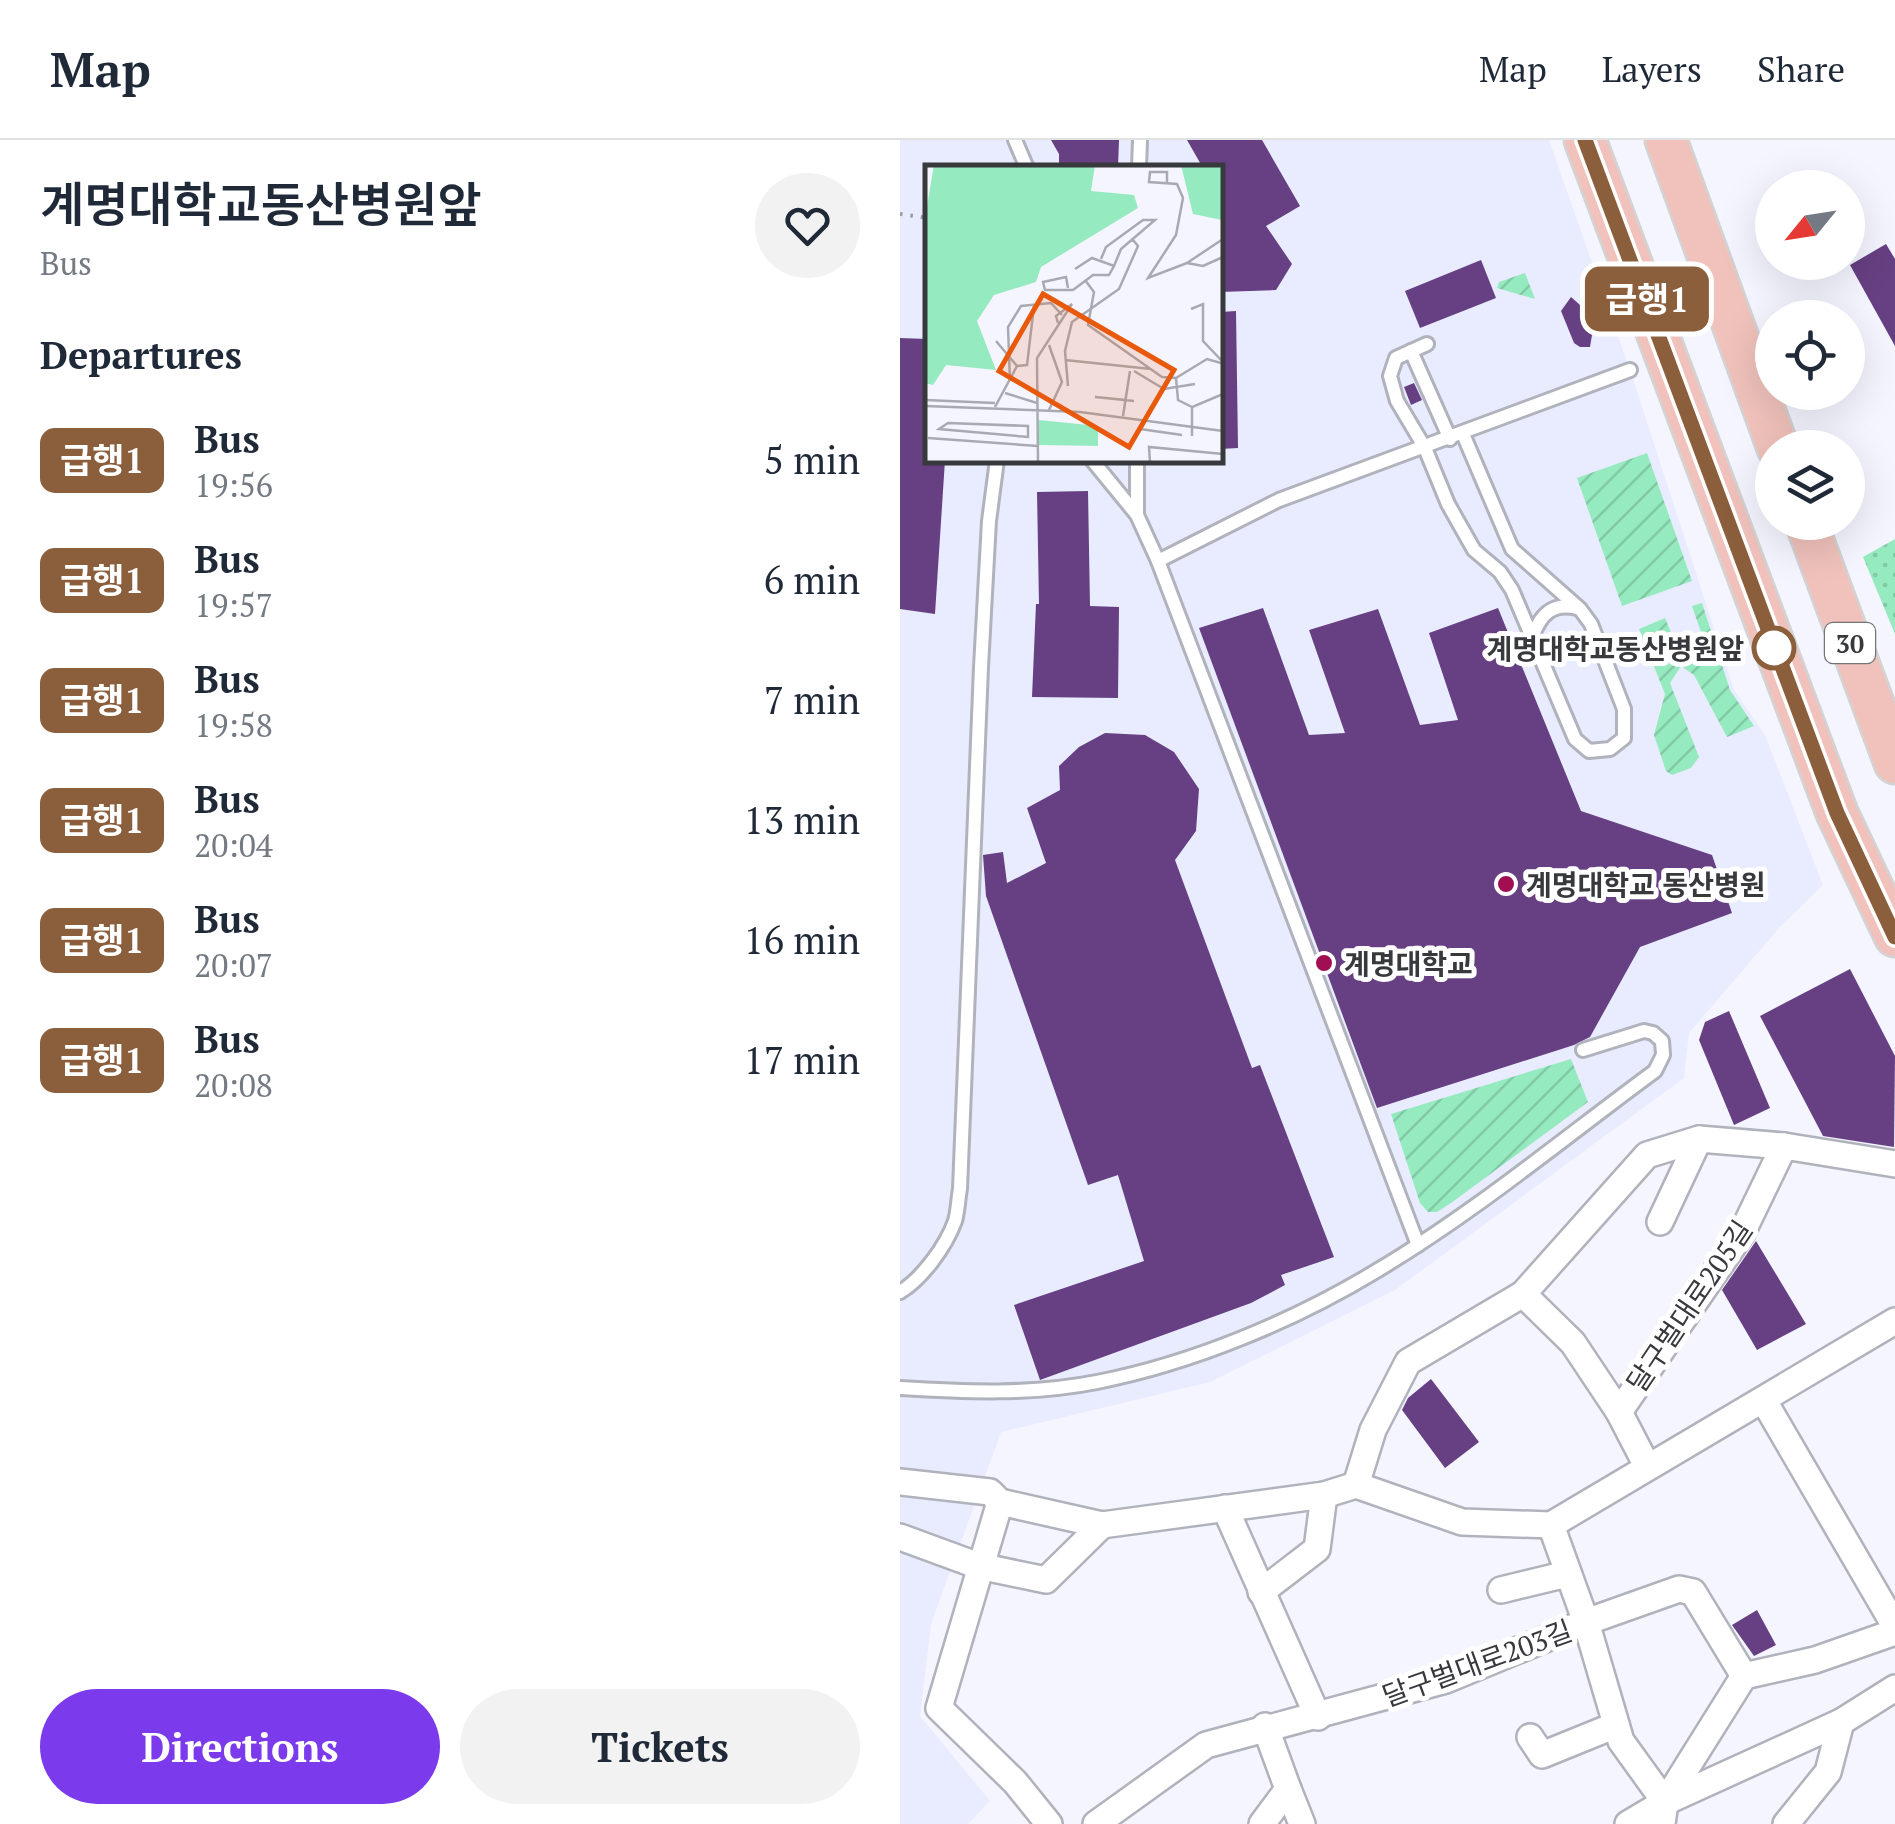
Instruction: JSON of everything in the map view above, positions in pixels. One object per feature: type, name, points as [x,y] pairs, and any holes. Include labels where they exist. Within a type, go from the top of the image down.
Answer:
[{"type":"main road","points":[[1585,140],[1837,813],[1895,936]]},
{"type":"main road","points":[[1666,140],[1771,430]]},
{"type":"main road","name":"30","points":[[1813,540],[1895,764]]},
{"type":"street","points":[[1660,1222],[1698,1139]]},
{"type":"street","points":[[1356,1485],[1373,1430],[1408,1362],[1523,1294],[1646,1155],[1698,1139],[1784,1146],[1895,1164]]},
{"type":"street","name":"달구벌대로205길","points":[[1619,1412],[1742,1232],[1784,1146]]},
{"type":"street","points":[[1523,1294],[1573,1343],[1619,1412],[1647,1466]]},
{"type":"street","points":[[900,1482],[990,1492],[1000,1502],[1102,1524],[1324,1495],[1356,1485],[1462,1522],[1551,1525],[1895,1321]]},
{"type":"street","points":[[1663,1813],[1744,1676],[1815,1660],[1895,1629],[1764,1401]]},
{"type":"street","points":[[1261,1592],[1317,1549],[1324,1495]]},
{"type":"street","points":[[1000,1502],[939,1708],[1014,1782],[1049,1824]]},
{"type":"street","points":[[1225,1508],[1318,1717]]},
{"type":"street","points":[[900,1537],[979,1566],[1046,1580],[1102,1524]]},
{"type":"street","name":"달구벌대로203길","points":[[1096,1824],[1206,1744],[1446,1680],[1586,1622],[1551,1525]]},
{"type":"street","name":"달구벌대로203길","points":[[1501,1590],[1567,1574]]},
{"type":"street","points":[[1663,1813],[1621,1741],[1586,1622],[1680,1589],[1693,1592],[1744,1676]]},
{"type":"street","points":[[1628,1824],[1663,1813],[1842,1722],[1895,1688]]},
{"type":"street","points":[[1786,1824],[1828,1772],[1842,1722]]},
{"type":"street","points":[[1530,1737],[1542,1756],[1616,1725]]},
{"type":"street","points":[[1264,1726],[1302,1824]]},
{"type":"street","points":[[1262,1824],[1288,1789]]},
{"type":"lane","points":[[1015,140],[1026,165]]},
{"type":"lane","points":[[1411,351],[1512,549],[1580,608],[1596,636],[1624,709],[1624,738],[1610,750],[1589,751],[1575,739],[1512,590],[1500,572],[1474,550],[1455,518],[1426,448],[1406,420],[1390,376],[1396,358],[1411,351],[1427,344]]},
{"type":"lane","points":[[1158,561],[1279,500],[1630,370]]},
{"type":"lane","points":[[900,1292],[911,1285],[934,1257],[954,1222],[960,1188],[981,667],[989,522],[997,462]]},
{"type":"lane","points":[[1094,462],[1137,515],[1158,561],[1418,1245]]},
{"type":"lane","points":[[1137,462],[1137,515]]},
{"type":"lane","points":[[1533,636],[1540,619],[1558,606],[1580,608]]},
{"type":"lane","points":[[900,1388],[1010,1392],[1096,1382],[1201,1353],[1265,1326],[1374,1272],[1418,1245],[1655,1071],[1663,1055],[1662,1041],[1644,1031],[1583,1050]]},
{"type":"path","points":[[900,214],[925,218]]},
{"type":"shaded area","name":"계명대학교","points":[[900,140],[1549,140],[1632,376],[1734,690],[1765,735],[1823,885],[1780,927],[1689,1033],[1684,1078],[1395,1290],[1210,1382],[1001,1432],[931,1624],[920,1716],[990,1801],[968,1824],[900,1824]]},
{"type":"green space","points":[[1525,273],[1535,299],[1497,288],[1499,282]]},
{"type":"green space","points":[[1647,453],[1692,581],[1622,606],[1577,478]]},
{"type":"green space","points":[[1895,539],[1895,634],[1863,557]]},
{"type":"green space","points":[[1702,603],[1730,690],[1754,726],[1727,737],[1694,675],[1681,666],[1670,683],[1699,757],[1691,768],[1672,775],[1666,771],[1654,735],[1665,694],[1639,629],[1665,618],[1675,642],[1701,632],[1692,606]]},
{"type":"green space","points":[[1571,1059],[1588,1102],[1451,1203],[1437,1212],[1428,1212],[1420,1203],[1391,1114]]},
{"type":"building","points":[[1051,140],[1119,140],[1118,165],[1059,165],[1059,154]]},
{"type":"building","points":[[1187,140],[1262,140],[1300,206],[1266,226],[1292,264],[1276,290],[1222,292],[1222,165],[1201,165]]},
{"type":"building","points":[[1886,244],[1895,259],[1895,346],[1858,280],[1865,280],[1865,256]]},
{"type":"building","points":[[1481,260],[1496,298],[1420,328],[1405,291]]},
{"type":"building","points":[[1571,297],[1580,305],[1592,335],[1590,347],[1574,343],[1561,311]]},
{"type":"building","points":[[1236,311],[1238,448],[1222,449],[1222,312]]},
{"type":"building","points":[[900,338],[925,339],[925,462],[945,462],[935,614],[900,609]]},
{"type":"building","points":[[1414,383],[1422,400],[1411,405],[1404,387]]},
{"type":"building","points":[[1088,491],[1090,606],[1119,607],[1118,698],[1032,697],[1039,604],[1037,492]]},
{"type":"building","name":"계명대학교 동산병원","points":[[1263,608],[1309,735],[1345,733],[1309,630],[1378,609],[1420,725],[1458,720],[1429,633],[1498,608],[1581,811],[1712,855],[1732,913],[1640,947],[1590,1037],[1377,1108],[1199,628]]},
{"type":"building","points":[[1105,733],[1145,735],[1174,752],[1199,789],[1196,831],[1175,860],[1252,1068],[1260,1065],[1334,1257],[1281,1275],[1285,1285],[1251,1303],[1040,1380],[1014,1305],[1144,1261],[1118,1175],[1088,1185],[986,896],[983,855],[1003,852],[1007,883],[1046,863],[1027,808],[1060,790],[1059,766],[1079,747]]},
{"type":"building","points":[[1850,969],[1895,1056],[1894,1147],[1823,1136],[1760,1016]]},
{"type":"building","points":[[1729,1011],[1770,1108],[1734,1125],[1699,1040],[1705,1022]]},
{"type":"building","points":[[1756,1241],[1806,1324],[1757,1350],[1722,1290]]},
{"type":"building","points":[[1431,1379],[1479,1442],[1445,1468],[1402,1410],[1408,1398]]},
{"type":"building","points":[[1757,1610],[1776,1645],[1754,1656],[1732,1625]]},
{"type":"bus line","name":"급행1","points":[[1585,140],[1837,813],[1895,937]]},
{"type":"place","name":"계명대학교동산병원앞","points":[[1774,648]]},
{"type":"place","name":"계명대학교 동산병원","points":[[1506,884]]},
{"type":"place","name":"계명대학교","points":[[1324,963]]}]
